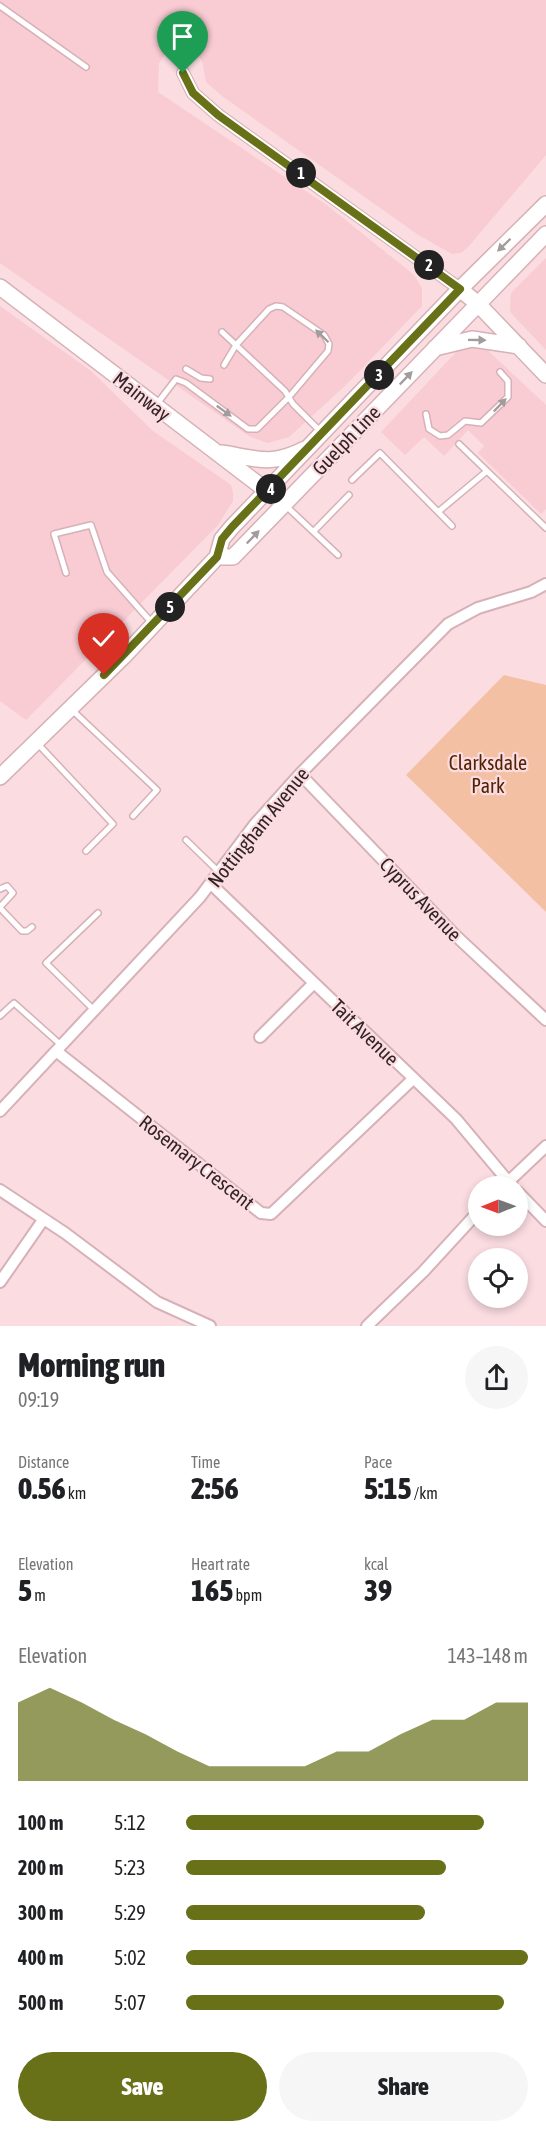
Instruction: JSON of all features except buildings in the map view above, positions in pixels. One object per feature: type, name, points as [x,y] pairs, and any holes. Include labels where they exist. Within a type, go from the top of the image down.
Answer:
[{"type":"main road","name":"Guelph Line","points":[[0,777],[153,625],[217,557],[222,539],[460,289],[546,204]]},
{"type":"main road","name":"Guelph Line","points":[[217,557],[233,557],[546,234]]},
{"type":"main road","name":"Mainway","points":[[0,287],[284,504]]},
{"type":"main road","points":[[460,289],[478,304],[546,375]]},
{"type":"main road","points":[[435,348],[472,339],[519,346]]},
{"type":"main road","points":[[216,452],[253,460],[274,459],[296,453],[321,436]]},
{"type":"street","points":[[183,73],[193,93],[218,115],[460,289]]},
{"type":"street","name":"Nottingham Avenue","points":[[0,1111],[211,884],[255,824],[300,774],[448,624],[478,608],[531,592],[546,584]]},
{"type":"street","name":"Cyprus Avenue","points":[[300,774],[454,935],[546,1020]]},
{"type":"street","name":"Tait Avenue","points":[[211,884],[456,1119],[501,1176]]},
{"type":"street","points":[[260,1037],[314,983]]},
{"type":"street","name":"Rosemary Crescent","points":[[59,1048],[261,1213],[271,1214],[413,1079]]},
{"type":"street","points":[[517,1176],[546,1146]]},
{"type":"street","points":[[0,1190],[65,1233],[157,1302],[210,1326]]},
{"type":"street","points":[[528,1202],[546,1221]]},
{"type":"street","points":[[0,1282],[43,1220]]},
{"type":"street","points":[[367,1326],[423,1272],[468,1223]]},
{"type":"lane","points":[[0,6],[86,67]]},
{"type":"lane","points":[[155,406],[176,379],[186,383],[252,430],[261,428],[328,351],[330,344],[327,338],[283,308],[276,306],[269,309],[222,361]]},
{"type":"lane","points":[[222,332],[289,398],[321,436]]},
{"type":"lane","points":[[186,369],[206,378]]},
{"type":"lane","points":[[426,414],[429,429],[440,436],[448,435],[465,421],[481,423],[508,397],[508,381],[500,372]]},
{"type":"lane","points":[[459,444],[546,528]]},
{"type":"lane","points":[[352,480],[380,453],[452,526]]},
{"type":"lane","points":[[438,512],[487,471]]},
{"type":"lane","points":[[314,531],[349,495]]},
{"type":"lane","points":[[284,504],[338,555]]},
{"type":"lane","points":[[66,573],[54,534],[91,525],[107,572],[153,625]]},
{"type":"lane","points":[[70,708],[157,790],[133,816]]},
{"type":"lane","points":[[35,742],[113,824],[86,851]]},
{"type":"lane","points":[[186,840],[219,872]]},
{"type":"lane","points":[[0,889],[7,886],[13,893],[0,908],[22,930],[27,931],[32,927]]},
{"type":"lane","points":[[95,1010],[46,963],[98,913]]},
{"type":"lane","points":[[0,1016],[14,1003],[59,1048]]},
{"type":"shaded area","points":[[0,0],[546,0],[546,155],[469,246],[461,253],[452,254],[417,234],[222,96],[206,82],[202,60],[186,46],[168,50],[159,63],[158,92],[328,206],[414,275],[422,288],[422,306],[346,385],[289,437],[267,443],[249,436],[0,263]]},
{"type":"shaded area","points":[[546,258],[546,350],[510,312],[511,293]]},
{"type":"shaded area","points":[[0,306],[91,371],[153,431],[231,485],[233,493],[233,501],[218,525],[26,720],[0,701]]},
{"type":"shaded area","points":[[485,348],[546,405],[546,509],[541,514],[478,453],[484,446],[468,430],[444,456],[424,437],[405,455],[381,432],[459,349]]},
{"type":"green space","name":"Clarksdale Park","points":[[504,675],[546,685],[546,912],[406,775]]},
{"type":"route","points":[[104,675],[217,557],[222,539],[232,527],[269,491],[460,289],[218,115],[193,93],[183,73]]}]
